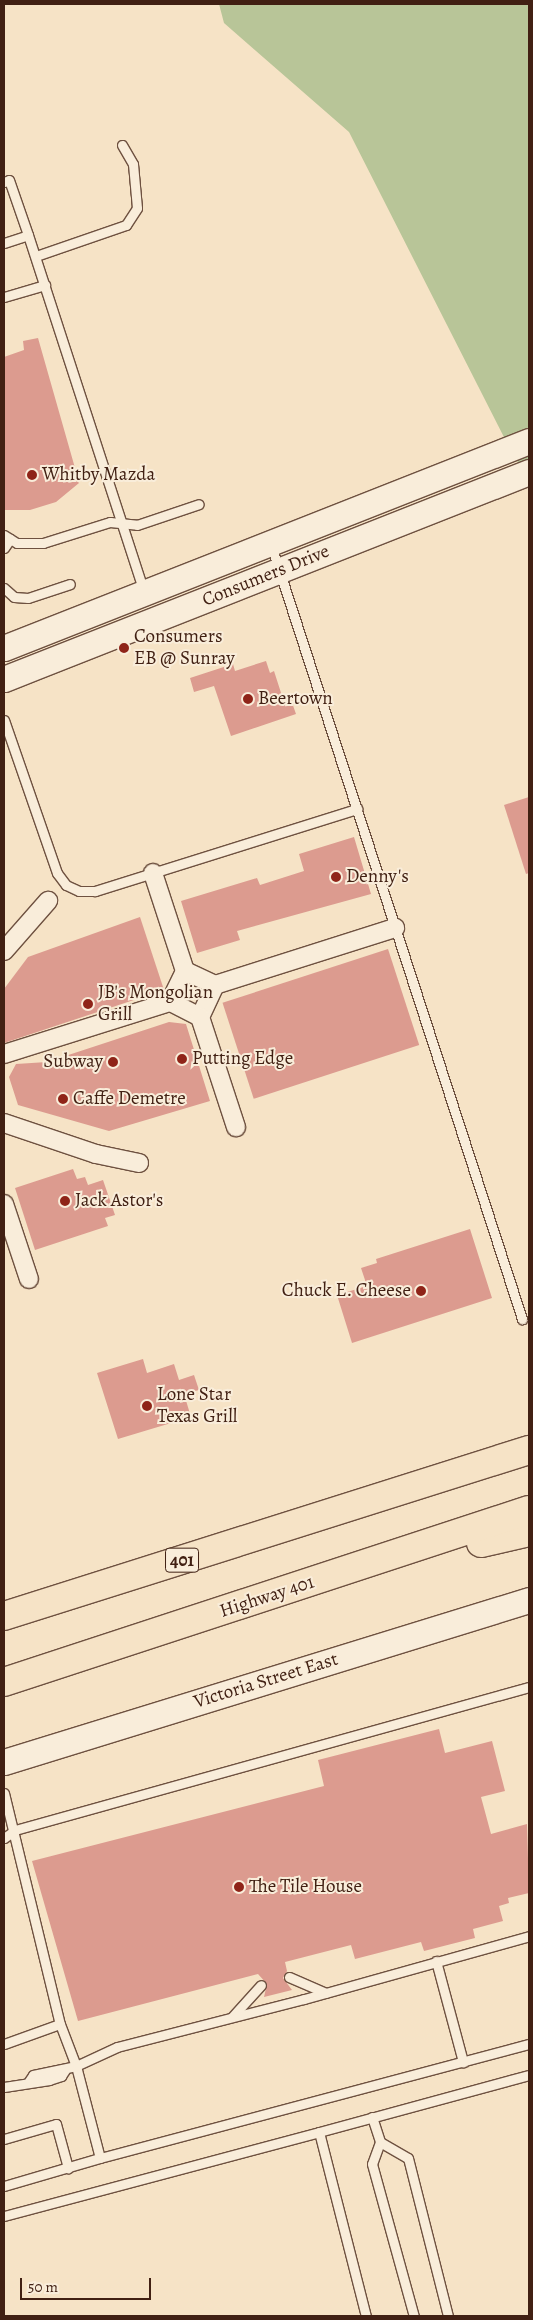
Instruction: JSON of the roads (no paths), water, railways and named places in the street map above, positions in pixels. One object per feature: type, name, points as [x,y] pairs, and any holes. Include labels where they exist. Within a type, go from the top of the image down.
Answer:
[{"type":"highway","points":[[360,1503],[529,1435]]},
{"type":"highway","name":"401","points":[[4,1616],[529,1450]]},
{"type":"highway","name":"Highway 401","points":[[4,1682],[529,1510]]},
{"type":"highway","points":[[278,1593],[529,1532]]},
{"type":"main road","name":"Consumers Drive","points":[[4,648],[529,441]]},
{"type":"main road","name":"Consumers Drive","points":[[4,680],[529,472]]},
{"type":"main road","name":"Victoria Street East","points":[[4,1762],[529,1600]]},
{"type":"street","points":[[153,873],[185,971],[170,1002]]},
{"type":"street","points":[[4,951],[48,902]]},
{"type":"street","points":[[185,971],[215,985],[395,928]]},
{"type":"street","points":[[215,985],[200,1017],[236,1127]]},
{"type":"street","points":[[4,1054],[170,1002],[200,1017]]},
{"type":"street","points":[[4,1123],[96,1154],[139,1163]]},
{"type":"street","points":[[4,1204],[29,1280]]},
{"type":"lane","points":[[36,256],[126,224],[137,208],[133,164],[122,144]]},
{"type":"lane","points":[[4,182],[9,180],[36,256],[144,593]]},
{"type":"lane","points":[[4,243],[28,235]]},
{"type":"lane","points":[[4,298],[45,285]]},
{"type":"lane","points":[[4,548],[7,537],[17,543],[43,543],[110,522],[137,525],[199,504]]},
{"type":"lane","points":[[271,544],[522,1319]]},
{"type":"lane","points":[[4,588],[14,597],[28,598],[70,584]]},
{"type":"lane","points":[[4,720],[54,865],[66,885],[79,891],[94,891],[357,809]]},
{"type":"lane","points":[[4,1838],[15,1830],[529,1687]]},
{"type":"lane","points":[[4,1793],[15,1830],[60,2024],[76,2066],[100,2158]]},
{"type":"lane","points":[[4,2088],[29,2080],[33,2075],[46,2070],[65,2070],[76,2066],[117,2046],[326,1993],[529,1936]]},
{"type":"lane","points":[[436,1961],[463,2062]]},
{"type":"lane","points":[[289,1977],[326,1993]]},
{"type":"lane","points":[[232,2017],[261,1985]]},
{"type":"lane","points":[[4,2044],[60,2024]]},
{"type":"lane","points":[[4,2186],[100,2158],[529,2044]]},
{"type":"lane","points":[[4,2216],[529,2075]]},
{"type":"lane","points":[[372,2117],[380,2142],[372,2164],[414,2316]]},
{"type":"lane","points":[[4,2139],[56,2124],[68,2168]]},
{"type":"lane","points":[[319,2132],[366,2316]]},
{"type":"lane","points":[[380,2142],[408,2158],[448,2316]]},
{"type":"place","name":"Whitby Mazda","points":[[32,475]]},
{"type":"place","name":"Consumers EB @ Sunray","points":[[124,648]]},
{"type":"place","name":"Beertown","points":[[248,699]]},
{"type":"place","name":"Denny's","points":[[336,877]]},
{"type":"place","name":"JB's Mongolian Grill","points":[[88,1004]]},
{"type":"place","name":"Putting Edge","points":[[182,1059]]},
{"type":"place","name":"Subway","points":[[113,1062]]},
{"type":"place","name":"Caffe Demetre","points":[[63,1099]]},
{"type":"place","name":"Jack Astor's","points":[[65,1201]]},
{"type":"place","name":"Chuck E. Cheese","points":[[421,1291]]},
{"type":"place","name":"Lone Star Texas Grill","points":[[147,1406]]},
{"type":"place","name":"The Tile House","points":[[239,1887]]}]
